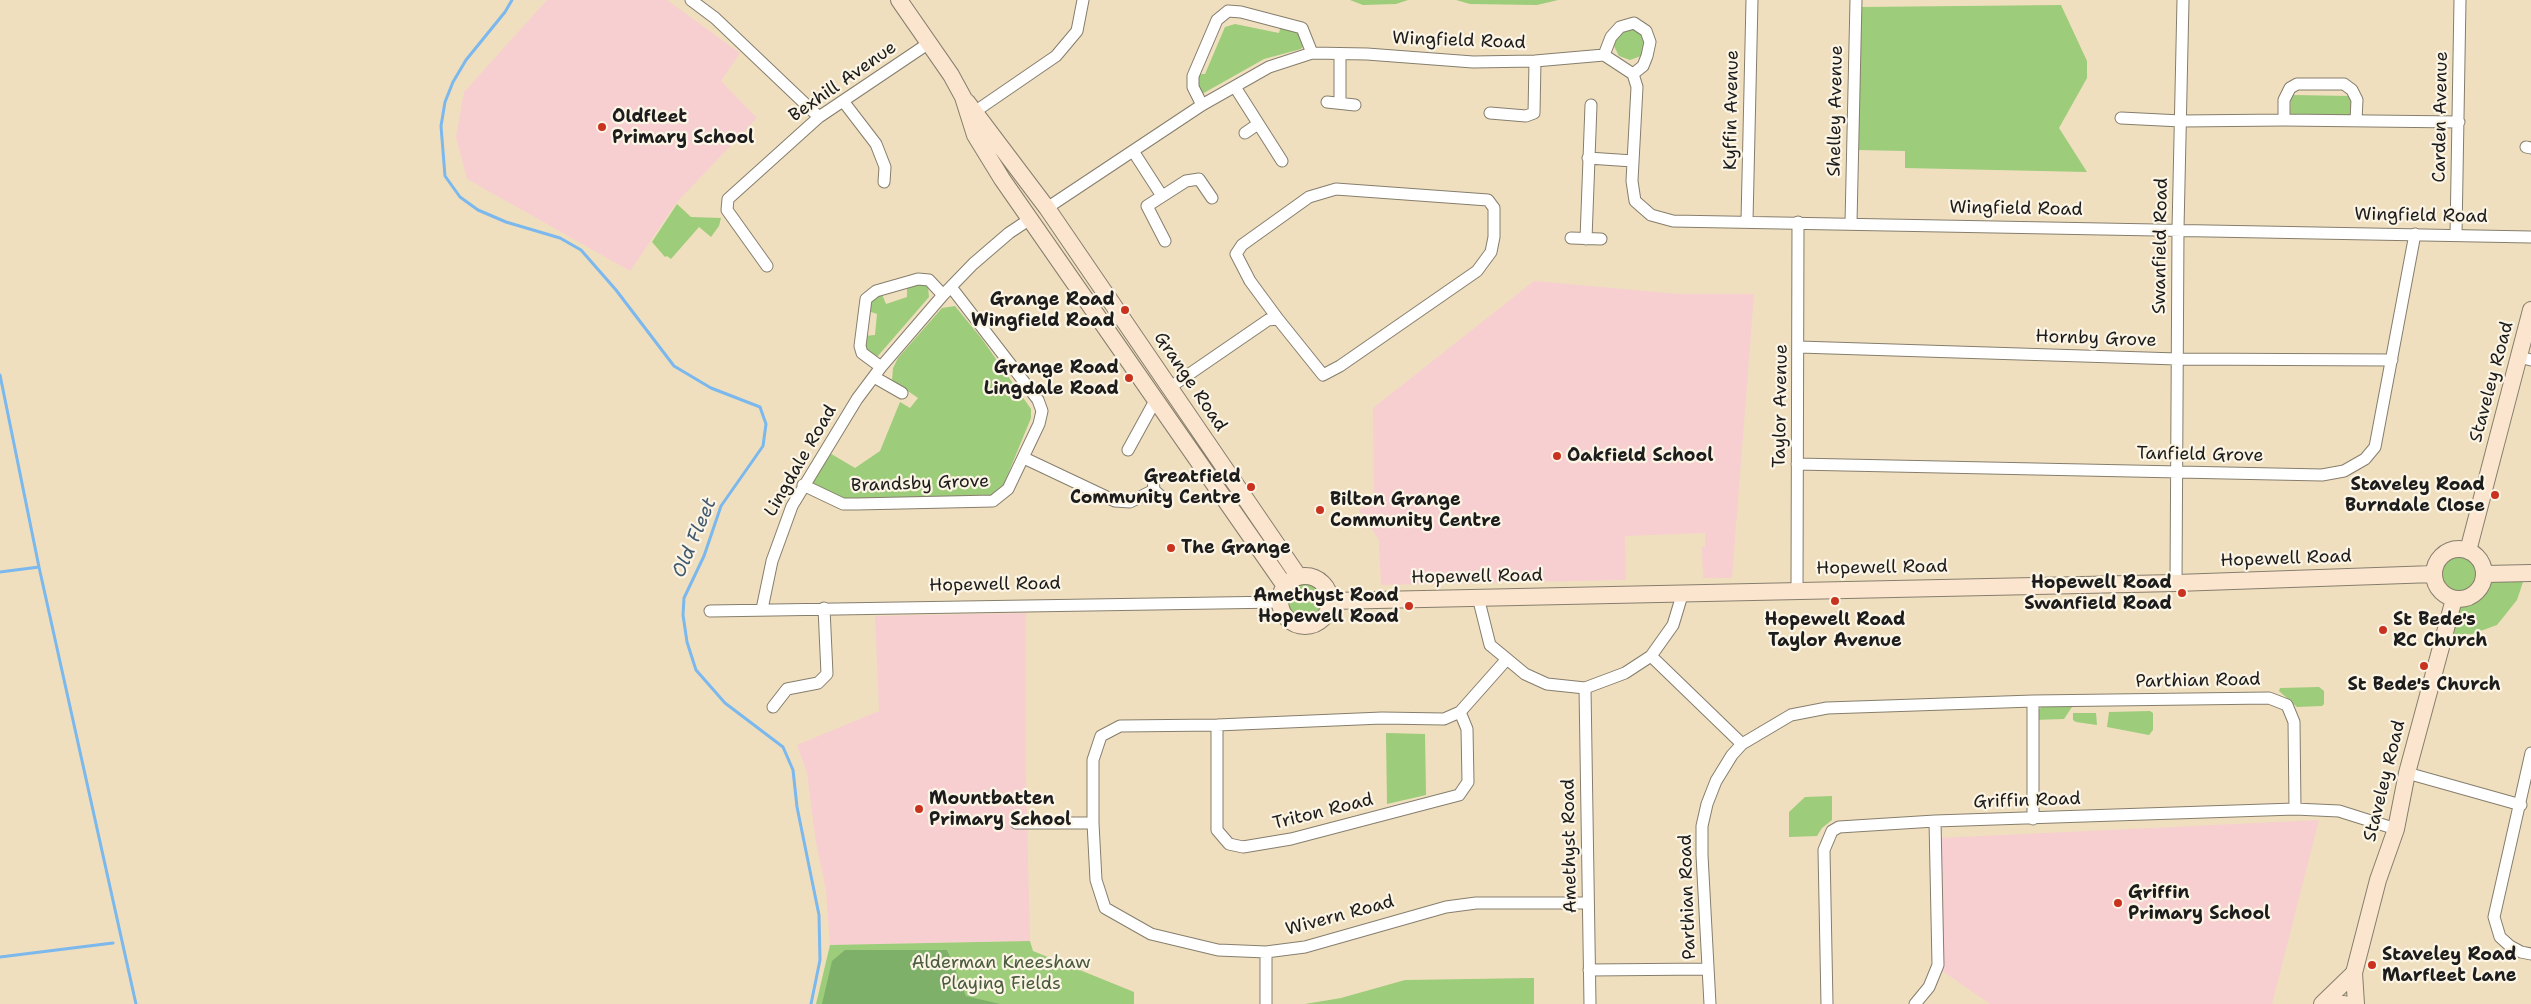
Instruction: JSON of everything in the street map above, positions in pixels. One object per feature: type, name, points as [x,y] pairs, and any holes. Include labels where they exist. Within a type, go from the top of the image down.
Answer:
[{"type":"street","points":[[691,0],[715,18],[819,116]]},
{"type":"street","points":[[899,0],[929,43],[962,97],[972,114],[975,135],[1030,219],[1156,399],[1292,582]]},
{"type":"street","points":[[972,114],[1056,56],[1077,30],[1083,0]]},
{"type":"street","name":"Kyffin Avenue","points":[[1747,221],[1752,0]]},
{"type":"street","name":"Shelley Avenue","points":[[1852,224],[1856,0]]},
{"type":"street","name":"Swanfield Road","points":[[2176,582],[2178,229],[2183,0]]},
{"type":"street","name":"Carden Avenue","points":[[2456,234],[2460,0]]},
{"type":"street","points":[[1202,105],[1193,87],[1193,76],[1218,20],[1228,11],[1241,12],[1302,28],[1312,53]]},
{"type":"street","points":[[1634,23],[1646,30],[1650,42],[1643,66],[1632,74],[1604,55],[1611,37],[1620,27],[1634,23]]},
{"type":"street","name":"Bexhill Avenue","points":[[767,266],[727,210],[728,199],[819,116],[929,43]]},
{"type":"street","name":"Wingfield Road","points":[[1048,208],[1202,105],[1269,67],[1312,53],[1367,54],[1473,62],[1536,61],[1604,55]]},
{"type":"street","points":[[1340,54],[1340,103]]},
{"type":"street","points":[[1490,113],[1526,116],[1534,113],[1536,61]]},
{"type":"street","name":"Wingfield Road","points":[[1632,74],[1638,87],[1632,161],[1635,201],[1651,215],[1672,221],[2531,236]]},
{"type":"street","points":[[2284,120],[2284,100],[2290,88],[2297,84],[2344,84],[2352,90],[2357,100],[2356,120]]},
{"type":"street","points":[[1235,87],[1282,161]]},
{"type":"street","points":[[843,101],[876,144],[885,167],[884,182]]},
{"type":"street","points":[[1327,102],[1356,105]]},
{"type":"street","points":[[1586,238],[1591,105]]},
{"type":"street","name":"Grange Road","points":[[972,114],[1048,208],[1170,388],[1292,582]]},
{"type":"street","points":[[2121,118],[2181,121],[2356,120],[2459,122]]},
{"type":"street","points":[[1245,133],[1258,124]]},
{"type":"street","points":[[1133,151],[1162,196]]},
{"type":"street","points":[[1588,158],[1632,161]]},
{"type":"street","points":[[1165,241],[1146,206],[1186,181],[1199,179],[1212,198]]},
{"type":"street","points":[[1336,189],[1488,200],[1494,208],[1494,237],[1491,252],[1477,271],[1340,366],[1323,375],[1278,319],[1250,281],[1238,262],[1236,254],[1242,246],[1309,197],[1336,189]]},
{"type":"street","name":"Lingdale Road","points":[[762,609],[772,561],[782,529],[803,485],[857,400],[878,372],[947,291],[973,264],[1009,233],[1030,219]]},
{"type":"street","name":"Taylor Avenue","points":[[1797,590],[1798,222]]},
{"type":"street","name":"Tanfield Grove","points":[[1798,464],[2322,474],[2344,471],[2365,459],[2375,447],[2415,234]]},
{"type":"street","points":[[1571,238],[1602,239]]},
{"type":"street","points":[[902,393],[878,372],[862,353],[860,346],[866,299],[876,291],[918,279],[929,280],[947,291]]},
{"type":"street","name":"Brandsby Grove","points":[[803,485],[843,504],[993,501],[1008,489],[1039,424],[1042,411],[1038,400],[947,291]]},
{"type":"street","name":"Staveley Road","points":[[2468,551],[2525,359],[2531,310]]},
{"type":"street","points":[[1128,450],[1156,399],[1268,320],[1278,319]]},
{"type":"street","name":"Hornby Grove","points":[[1799,347],[2177,359],[2392,360]]},
{"type":"street","points":[[1024,458],[1115,501],[1130,502],[1154,490]]},
{"type":"street","points":[[1152,478],[1154,490],[1163,498]]},
{"type":"street","points":[[2454,550],[2468,551],[2482,563],[2485,574],[2478,591],[2469,598],[2454,599],[2446,596],[2438,588],[2434,574],[2436,565],[2442,556],[2454,550]]},
{"type":"street","points":[[2485,574],[2531,573]]},
{"type":"street","name":"Hopewell Road","points":[[1330,601],[2176,582],[2434,574]]},
{"type":"street","points":[[1307,576],[1320,582],[1325,587],[1330,601],[1326,616],[1320,621],[1306,626],[1291,622],[1285,616],[1280,602],[1292,582],[1307,576]]},
{"type":"street","points":[[1478,597],[1490,645],[1506,659],[1525,674],[1547,684],[1585,688],[1625,674],[1651,656],[1673,625],[1683,592]]},
{"type":"street","name":"Staveley Road","points":[[2356,1004],[2354,973],[2378,880],[2396,829],[2407,772],[2454,599]]},
{"type":"street","name":"Hopewell Road","points":[[710,611],[1280,602]]},
{"type":"street","points":[[773,707],[787,689],[818,683],[827,674],[824,608]]},
{"type":"street","points":[[1651,656],[1742,744]]},
{"type":"street","points":[[1460,712],[1506,659]]},
{"type":"street","name":"Amethyst Road","points":[[1585,688],[1590,1004]]},
{"type":"street","name":"Parthian Road","points":[[1710,1004],[1702,854],[1702,826],[1707,804],[1716,782],[1732,755],[1742,744],[1791,715],[1827,708],[2033,701],[2269,698],[2287,705],[2294,722],[2294,809]]},
{"type":"street","points":[[2033,701],[2033,819]]},
{"type":"street","name":"Wivern Road","points":[[1460,712],[1444,719],[1382,718],[1217,725],[1120,726],[1101,736],[1093,760],[1093,824],[1096,880],[1105,908],[1151,934],[1218,950],[1266,952],[1305,947],[1446,907],[1476,903],[1588,903]]},
{"type":"street","name":"Triton Road","points":[[1217,725],[1217,830],[1229,844],[1243,847],[1291,838],[1459,795],[1468,782],[1467,729],[1460,712]]},
{"type":"street","points":[[2531,753],[2523,782],[2521,805],[2494,916],[2500,937],[2510,946],[2531,954]]},
{"type":"street","points":[[2407,772],[2521,805]]},
{"type":"street","name":"Griffin Road","points":[[1827,1004],[1824,850],[1826,840],[1832,831],[1847,825],[2294,809],[2339,811],[2396,829]]},
{"type":"street","points":[[1915,1004],[1929,987],[1938,965],[1935,821]]},
{"type":"street","points":[[1016,823],[1093,824]]},
{"type":"street","points":[[1266,952],[1266,1004]]},
{"type":"street","name":"Parthian Road","points":[[1589,970],[1708,969]]},
{"type":"street","points":[[2322,1004],[2354,973]]},
{"type":"street","points":[[2322,1004],[2344,1004]]},
{"type":"shaded area","name":"Oldfleet Primary School","points":[[547,0],[667,0],[740,53],[721,81],[757,118],[677,202],[630,271],[467,179],[456,137],[464,92]]},
{"type":"shaded area","name":"Oakfield School","points":[[1534,281],[1679,294],[1754,294],[1732,578],[1703,578],[1702,547],[1705,547],[1705,533],[1625,536],[1626,580],[1381,585],[1379,540],[1358,509],[1374,504],[1373,408]]},
{"type":"shaded area","name":"Mountbatten Primary School","points":[[1026,613],[1026,776],[1030,941],[830,945],[826,890],[816,843],[807,773],[797,745],[879,711],[875,616]]},
{"type":"shaded area","name":"Griffin Primary School","points":[[2319,820],[2272,1004],[1990,1004],[1938,968],[1939,838]]},
{"type":"green space","points":[[1350,0],[1408,0],[1396,4],[1363,5]]},
{"type":"green space","points":[[1456,0],[1558,0],[1537,5],[1470,4]]},
{"type":"green space","points":[[2061,5],[2087,61],[2087,78],[2059,128],[2087,172],[1905,168],[1905,151],[1858,150],[1862,7]]},
{"type":"green space","points":[[1235,24],[1279,33],[1281,25],[1296,29],[1302,36],[1304,45],[1301,49],[1264,59],[1202,94],[1196,85],[1197,74],[1205,74],[1225,27]]},
{"type":"green space","points":[[1632,26],[1645,37],[1641,56],[1630,60],[1619,56],[1614,46],[1618,34]]},
{"type":"green space","points":[[2291,95],[2352,96],[2352,117],[2290,117]]},
{"type":"green space","points":[[677,204],[691,217],[721,218],[719,226],[711,237],[699,227],[671,259],[667,256],[665,257],[652,242]]},
{"type":"green space","points":[[925,284],[928,287],[929,297],[877,357],[866,353],[864,336],[875,335],[877,314],[868,311],[869,301],[881,292],[886,304],[907,297],[907,285]]},
{"type":"green space","points":[[955,306],[982,339],[1031,409],[1031,418],[1003,486],[990,497],[843,501],[807,485],[828,452],[855,468],[880,451],[900,402],[910,408],[918,398],[892,380],[893,368],[898,358],[942,308]]},
{"type":"green space","points":[[2460,555],[2467,556],[2473,560],[2477,566],[2477,580],[2473,586],[2467,590],[2460,591],[2453,590],[2447,586],[2443,580],[2442,573],[2443,566],[2447,560],[2453,556]]},
{"type":"green space","points":[[2524,579],[2517,600],[2497,625],[2472,634],[2450,635],[2458,608],[2479,600],[2491,583],[2496,580]]},
{"type":"green space","points":[[1305,583],[1312,584],[1318,588],[1322,594],[1322,608],[1318,614],[1312,618],[1305,619],[1298,618],[1292,614],[1288,608],[1287,601],[1288,594],[1292,588],[1298,584]]},
{"type":"green space","points":[[2319,687],[2324,691],[2324,704],[2322,706],[2297,707],[2279,691],[2280,688]]},
{"type":"green space","points":[[2047,705],[2071,705],[2072,707],[2064,719],[2033,720],[2041,707]]},
{"type":"green space","points":[[2150,711],[2153,713],[2153,730],[2149,735],[2107,727],[2109,712]]},
{"type":"green space","points":[[2073,713],[2096,713],[2097,725],[2076,722],[2073,720]]},
{"type":"green space","points":[[1386,733],[1425,734],[1426,795],[1387,804]]},
{"type":"green space","points":[[1832,796],[1832,820],[1822,828],[1817,836],[1789,837],[1789,812],[1805,797]]},
{"type":"green space","name":"Alderman Kneeshaw Playing Fields","points":[[1030,941],[1033,951],[1134,992],[1134,1004],[816,1004],[830,945]]},
{"type":"green space","points":[[845,950],[947,950],[966,996],[1000,1004],[822,1004],[832,961]]},
{"type":"green space","points":[[1534,978],[1534,1004],[1305,1004],[1341,998],[1405,980]]},
{"type":"waterway","name":"Old Fleet","points":[[512,0],[505,12],[466,60],[453,82],[445,102],[441,126],[445,176],[460,197],[478,210],[506,222],[560,238],[581,250],[616,290],[674,366],[711,388],[760,407],[766,424],[763,446],[721,506],[704,556],[684,598],[683,615],[687,642],[696,670],[725,703],[783,747],[793,770],[797,807],[819,915],[820,960],[811,1004]]},
{"type":"waterway","points":[[0,375],[39,567],[136,1004]]},
{"type":"waterway","points":[[0,572],[39,567]]},
{"type":"waterway","points":[[0,957],[113,943]]},
{"type":"place","name":"Oldfleet Primary School","points":[[602,127]]},
{"type":"place","name":"Grange Road Wingfield Road","points":[[1125,310]]},
{"type":"place","name":"Grange Road Lingdale Road","points":[[1129,378]]},
{"type":"place","name":"Oakfield School","points":[[1557,456]]},
{"type":"place","name":"Greatfield Community Centre","points":[[1251,487]]},
{"type":"place","name":"Staveley Road Burndale Close","points":[[2495,495]]},
{"type":"place","name":"Bilton Grange Community Centre","points":[[1320,510]]},
{"type":"place","name":"The Grange","points":[[1171,548]]},
{"type":"place","name":"Hopewell Road Swanfield Road","points":[[2182,593]]},
{"type":"place","name":"Hopewell Road Taylor Avenue","points":[[1835,601]]},
{"type":"place","name":"Amethyst Road Hopewell Road","points":[[1409,606]]},
{"type":"place","name":"St Bede's RC Church","points":[[2383,630]]},
{"type":"place","name":"St Bede's Church","points":[[2424,666]]},
{"type":"place","name":"Mountbatten Primary School","points":[[919,809]]},
{"type":"place","name":"Griffin Primary School","points":[[2118,903]]},
{"type":"place","name":"Staveley Road Marfleet Lane","points":[[2372,965]]}]
